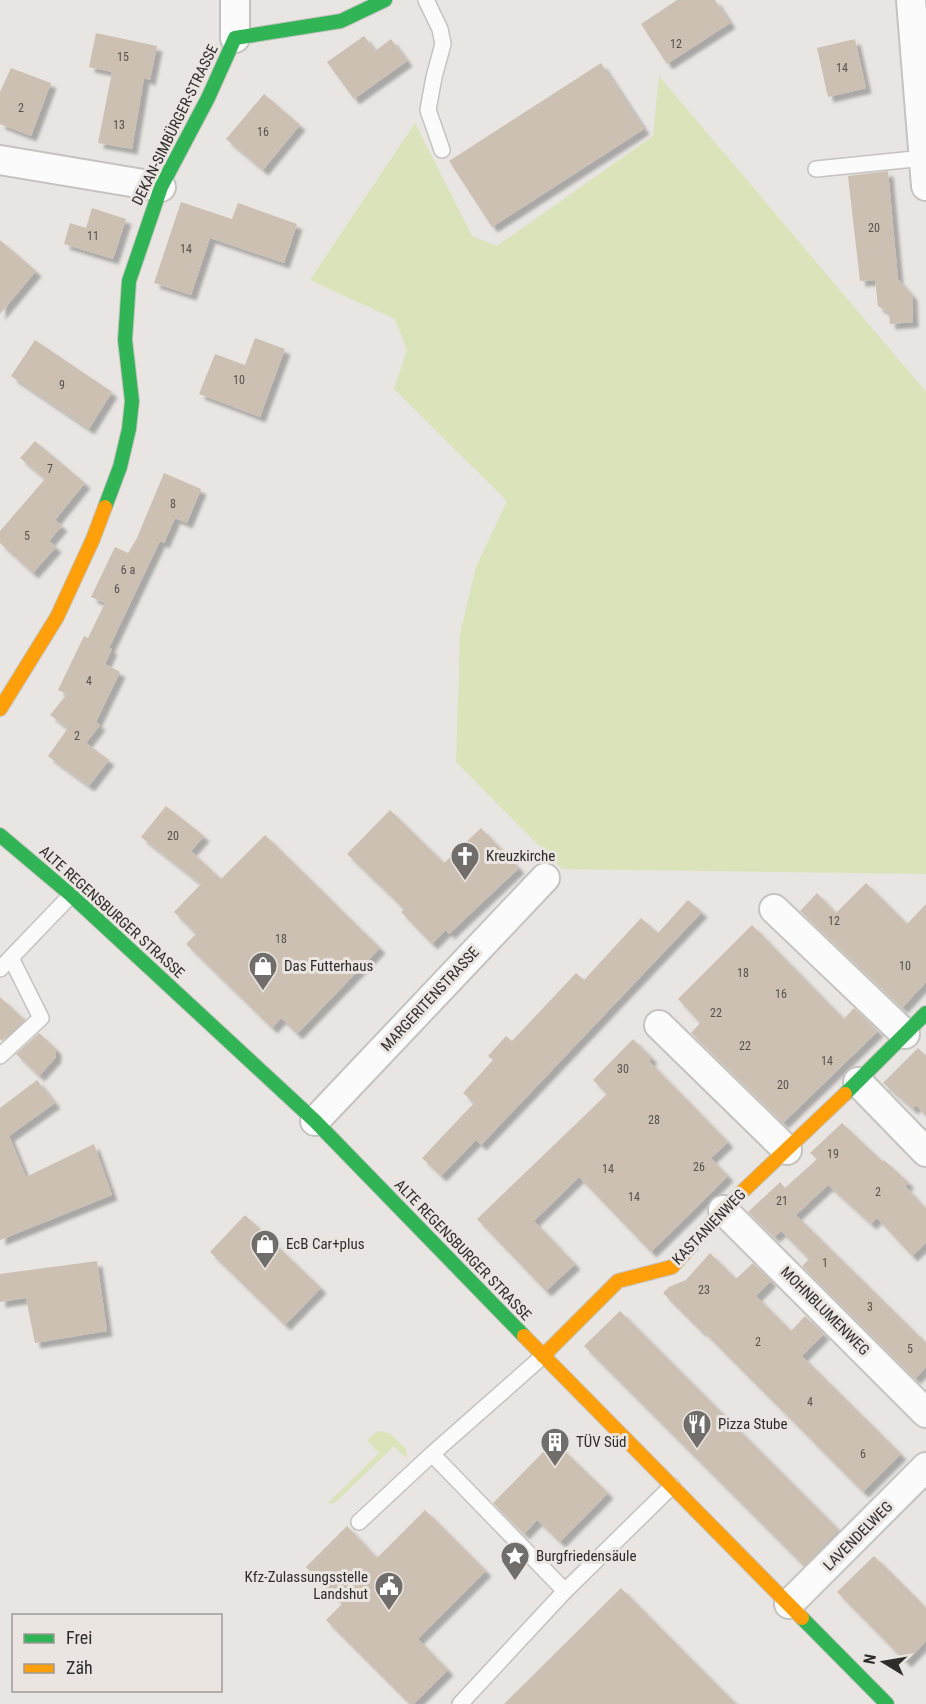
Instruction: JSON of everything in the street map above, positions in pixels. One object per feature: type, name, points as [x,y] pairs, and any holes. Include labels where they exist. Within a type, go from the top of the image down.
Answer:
[{"type":"street","points":[[235,0],[235,38]]},
{"type":"street","name":"DEKAN-SIMBÜRGER-STRASSE","points":[[0,709],[57,617],[93,539],[120,467],[129,429],[132,401],[125,340],[129,281],[161,187],[208,98],[235,38],[341,21],[385,0]]},
{"type":"street","points":[[911,0],[922,104],[925,172]]},
{"type":"street","points":[[0,160],[161,187]]},
{"type":"street","name":"ALTE REGENSBURGER STRASSE","points":[[0,836],[71,895],[315,1121],[543,1356],[887,1704]]},
{"type":"street","name":"MARGERITENSTRASSE","points":[[315,1121],[545,878]]},
{"type":"street","points":[[774,909],[905,1034]]},
{"type":"street","name":"KASTANIENWEG","points":[[543,1356],[618,1281],[672,1267],[723,1210],[858,1082],[926,1013]]},
{"type":"street","points":[[659,1025],[787,1150]]},
{"type":"street","points":[[858,1082],[926,1152]]},
{"type":"street","name":"MOHNBLUMENWEG","points":[[723,1210],[926,1413]]},
{"type":"street","name":"LAVENDELWEG","points":[[789,1604],[926,1467]]},
{"type":"lane","points":[[426,0],[440,28],[443,44],[428,110],[442,150]]},
{"type":"lane","points":[[816,169],[925,172]]},
{"type":"lane","points":[[0,969],[71,895]]},
{"type":"lane","points":[[0,1056],[40,1018],[11,958]]},
{"type":"lane","points":[[358,1522],[543,1356]]},
{"type":"lane","points":[[432,1454],[565,1591]]},
{"type":"lane","points":[[460,1704],[565,1591],[672,1486]]},
{"type":"green space","points":[[659,76],[926,392],[926,874],[562,869],[456,762],[460,634],[476,567],[507,501],[394,389],[407,350],[395,319],[310,280],[415,123],[472,236],[497,246],[653,136]]},
{"type":"green space","points":[[378,1431],[390,1433],[406,1449],[407,1459],[394,1446],[336,1502],[330,1504],[329,1502],[379,1453],[367,1440]]},
{"type":"building","points":[[677,0],[715,0],[730,23],[667,64],[641,24]]},
{"type":"building","points":[[96,33],[157,46],[150,80],[144,78],[132,149],[98,143],[112,72],[89,67]]},
{"type":"building","points":[[364,36],[375,51],[391,39],[407,61],[354,99],[327,62]]},
{"type":"building","points":[[855,39],[866,88],[828,97],[817,48]]},
{"type":"building","points":[[601,63],[644,129],[492,227],[449,161]]},
{"type":"building","points":[[11,68],[51,83],[31,136],[0,124],[0,92]]},
{"type":"building","points":[[264,94],[300,125],[263,170],[226,139]]},
{"type":"building","points":[[888,171],[898,279],[912,295],[913,322],[890,324],[889,313],[878,306],[875,280],[860,281],[848,176]]},
{"type":"building","points":[[181,202],[232,219],[238,203],[297,224],[284,263],[210,238],[191,295],[154,283]]},
{"type":"building","points":[[92,208],[126,219],[113,259],[64,244],[70,223],[86,228]]},
{"type":"building","points":[[0,240],[36,271],[0,314]]},
{"type":"building","points":[[255,338],[285,349],[260,417],[199,394],[215,354],[245,365]]},
{"type":"building","points":[[35,340],[112,392],[89,429],[11,376]]},
{"type":"building","points":[[35,441],[85,483],[55,520],[62,526],[49,541],[56,547],[33,573],[0,543],[0,531],[45,479],[20,458]]},
{"type":"building","points":[[164,473],[201,489],[187,523],[175,518],[164,543],[160,541],[109,648],[112,649],[105,664],[120,672],[96,722],[100,725],[86,743],[109,760],[89,786],[48,756],[68,728],[50,715],[67,694],[58,690],[84,636],[88,638],[105,603],[91,597],[115,547],[128,553],[137,538]]},
{"type":"building","points":[[166,806],[204,836],[191,851],[221,879],[265,835],[380,948],[297,1034],[281,1018],[272,1028],[186,944],[196,934],[174,912],[201,884],[141,837]]},
{"type":"building","points":[[390,810],[444,863],[481,828],[519,868],[449,934],[446,930],[432,944],[401,912],[404,909],[347,854]]},
{"type":"building","points":[[866,883],[907,924],[926,904],[926,982],[902,1008],[800,911],[817,893],[836,913]]},
{"type":"building","points":[[688,900],[702,912],[481,1145],[476,1140],[441,1176],[422,1158],[474,1103],[463,1093],[493,1060],[488,1056],[506,1036],[512,1041],[576,973],[584,980],[641,918],[658,933]]},
{"type":"building","points":[[752,925],[844,1019],[854,1008],[878,1031],[783,1123],[691,1033],[700,1023],[678,999]]},
{"type":"building","points":[[0,997],[25,1020],[2,1041],[0,1039]]},
{"type":"building","points":[[39,1033],[56,1049],[56,1057],[39,1076],[16,1054]]},
{"type":"building","points":[[633,1039],[652,1058],[649,1061],[728,1142],[711,1158],[728,1176],[651,1252],[579,1177],[534,1221],[575,1264],[546,1291],[477,1219],[607,1094],[593,1080]]},
{"type":"building","points":[[918,1048],[926,1056],[926,1116],[916,1105],[913,1109],[883,1083]]},
{"type":"building","points":[[37,1080],[55,1103],[9,1136],[26,1177],[94,1144],[112,1195],[0,1240],[0,1108]]},
{"type":"building","points":[[842,1123],[909,1183],[905,1186],[926,1209],[926,1243],[912,1256],[877,1218],[871,1224],[828,1185],[796,1215],[926,1343],[926,1367],[915,1379],[802,1266],[809,1259],[781,1231],[774,1237],[748,1212],[780,1182],[785,1188],[817,1159],[810,1153]]},
{"type":"building","name":"EcB Car+plus","points":[[245,1215],[321,1288],[285,1325],[210,1252]]},
{"type":"building","points":[[710,1253],[736,1279],[753,1263],[771,1281],[756,1296],[791,1331],[805,1316],[824,1334],[802,1356],[901,1454],[863,1492],[663,1293],[669,1287],[686,1280]]},
{"type":"building","points":[[97,1261],[107,1331],[35,1343],[26,1298],[0,1302],[0,1274]]},
{"type":"building","points":[[620,1311],[839,1530],[804,1566],[584,1346]]},
{"type":"building","name":"TÜV Süd","points":[[554,1441],[608,1493],[560,1542],[537,1520],[524,1534],[493,1503]]},
{"type":"building","name":"Kfz-Zulassungsstelle Landshut","points":[[425,1510],[486,1571],[418,1639],[448,1670],[414,1704],[410,1704],[326,1620],[342,1604],[306,1567],[347,1526],[377,1558]]},
{"type":"building","points":[[874,1556],[926,1608],[926,1641],[906,1662],[837,1592]]},
{"type":"building","points":[[621,1588],[736,1704],[504,1704]]},
{"type":"traffic: fast","points":[[105,507],[120,467],[129,429],[132,401],[125,340],[129,281],[161,187],[208,98],[235,38],[341,21],[385,0]]},
{"type":"traffic: fast","points":[[0,835],[71,895],[315,1121],[524,1336]]},
{"type":"traffic: fast","points":[[845,1094],[926,1013]]},
{"type":"traffic: fast","points":[[802,1618],[887,1704]]},
{"type":"traffic: slow","points":[[0,709],[57,617],[105,507]]},
{"type":"traffic: slow","points":[[543,1356],[618,1281],[672,1267],[723,1210],[845,1094]]},
{"type":"traffic: slow","points":[[524,1336],[802,1618]]},
{"type":"place","name":"Kreuzkirche","points":[[465,882]]},
{"type":"place","name":"Das Futterhaus","points":[[263,992]]},
{"type":"place","name":"EcB Car+plus","points":[[265,1270]]},
{"type":"place","name":"Pizza Stube","points":[[697,1450]]},
{"type":"place","name":"TÜV Süd","points":[[555,1468]]},
{"type":"place","name":"Burgfriedensäule","points":[[515,1582]]},
{"type":"place","name":"Kfz-Zulassungsstelle Landshut","points":[[389,1612]]}]
